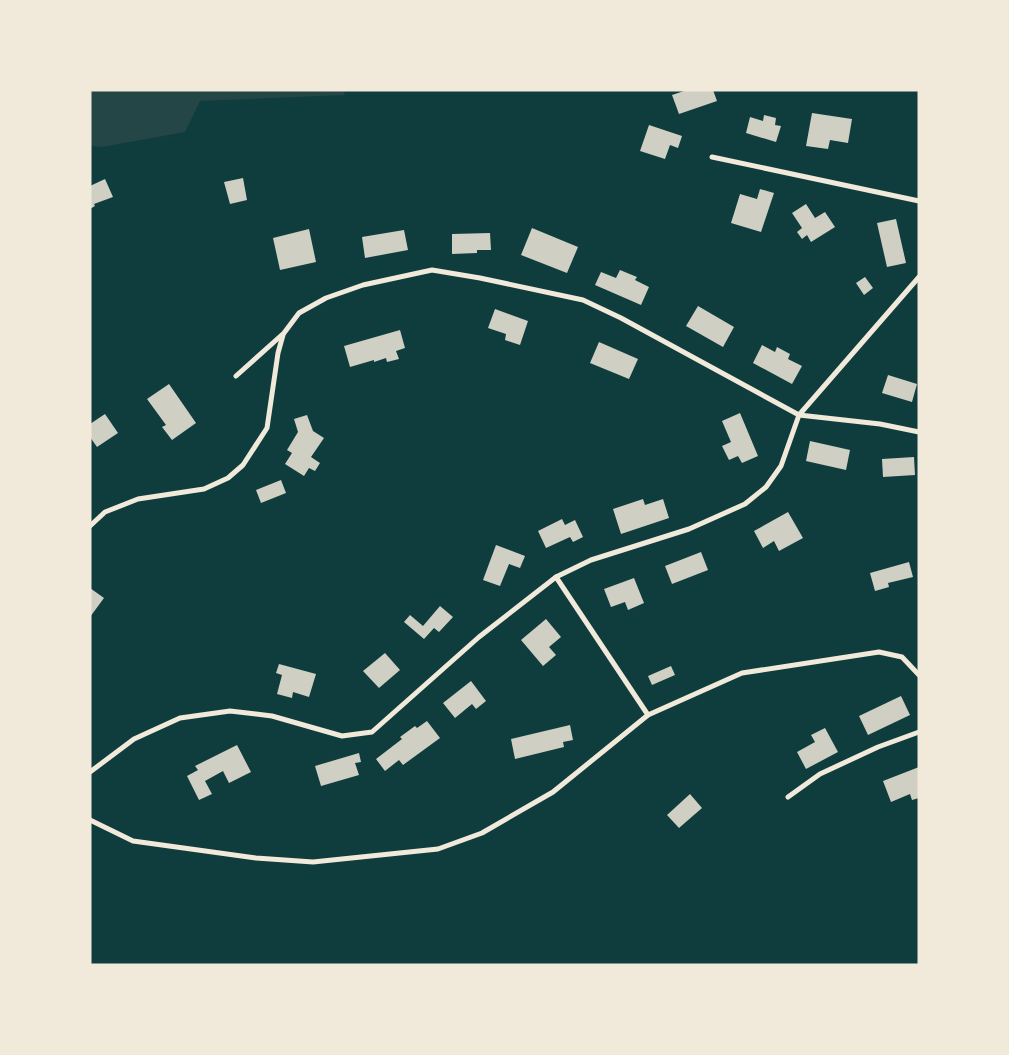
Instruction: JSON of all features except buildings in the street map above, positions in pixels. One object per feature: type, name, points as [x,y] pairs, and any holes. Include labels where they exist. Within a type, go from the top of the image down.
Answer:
[{"type":"street","points":[[712,157],[919,201]]},
{"type":"street","points":[[236,376],[284,333],[299,313],[326,298],[363,285],[432,270],[583,300],[621,318],[800,415],[880,424],[919,432]]},
{"type":"street","points":[[90,772],[134,739],[180,718],[230,711],[272,716],[342,736],[372,732],[479,637],[556,577],[591,560],[689,529],[745,504],[766,488],[781,466],[800,415],[919,277]]},
{"type":"street","points":[[90,525],[105,512],[138,499],[204,489],[228,478],[243,465],[267,428],[278,353],[284,333]]},
{"type":"street","points":[[556,577],[648,715]]},
{"type":"street","points":[[90,820],[132,841],[255,858],[313,862],[438,849],[482,833],[553,792],[648,715],[742,673],[879,652],[902,657],[919,675]]},
{"type":"street","points":[[788,797],[820,774],[878,747],[919,732]]},
{"type":"shaded area","points":[[90,90],[345,90],[344,95],[200,101],[185,132],[102,147],[90,146]]}]
